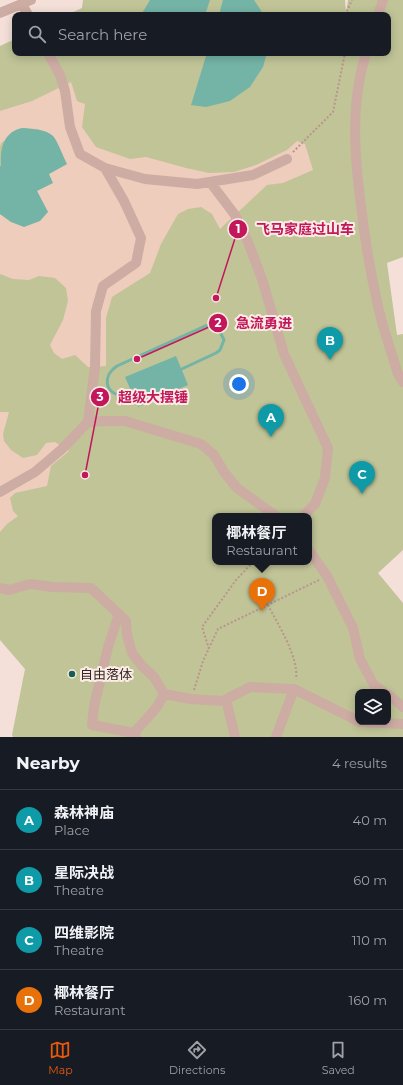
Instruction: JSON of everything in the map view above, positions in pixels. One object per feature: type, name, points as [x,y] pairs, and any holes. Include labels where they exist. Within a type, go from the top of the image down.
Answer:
[{"type":"street","points":[[379,12],[383,0]]},
{"type":"street","points":[[0,13],[27,2],[28,12]]},
{"type":"street","points":[[50,56],[60,76],[65,92],[70,127],[80,154],[105,168],[144,179],[197,184],[252,175],[287,159]]},
{"type":"street","points":[[365,56],[357,90],[355,110],[354,137],[357,179],[363,226],[378,308],[398,374],[403,382]]},
{"type":"street","points":[[0,492],[35,472],[62,449],[88,422],[95,367],[96,311],[103,286],[136,263],[141,238],[124,202],[105,168]]},
{"type":"street","points":[[210,182],[235,215],[248,242],[266,292],[284,354],[328,448],[325,478],[315,504],[306,513]]},
{"type":"street","points":[[88,422],[104,420],[125,422],[201,444],[214,455],[224,472],[237,488],[272,513]]},
{"type":"street","points":[[312,554],[327,576],[353,628],[360,659],[374,685],[380,689]]},
{"type":"street","points":[[0,588],[9,590],[30,584],[53,588],[91,588],[126,622],[127,635],[132,653],[142,666],[154,677],[164,694],[191,699],[223,700],[250,687],[294,689],[355,720]]},
{"type":"street","points":[[119,614],[108,647],[94,706],[92,725],[135,735],[157,707],[164,694]]},
{"type":"street","points":[[276,737],[294,689]]},
{"type":"street","points":[[391,696],[403,707]]},
{"type":"street","points":[[226,699],[235,737]]},
{"type":"street","points":[[391,723],[403,724]]},
{"type":"path","points":[[346,12],[352,0]]},
{"type":"path","points":[[287,159],[333,112],[344,56]]},
{"type":"path","points":[[209,649],[202,627],[236,580],[250,565]]},
{"type":"path","points":[[191,699],[203,661],[218,629],[327,576]]},
{"type":"path","points":[[268,605],[291,651],[297,673],[294,689]]},
{"type":"green space","points":[[83,0],[345,0],[346,12],[73,12],[82,8]]},
{"type":"green space","points":[[348,0],[403,0],[403,257],[387,263],[397,335],[403,334],[403,550],[378,573],[403,603],[403,737],[13,737],[12,735],[25,669],[0,640],[0,46],[12,40],[12,56],[391,56],[391,12],[346,12]]},
{"type":"shaded area","points":[[71,82],[77,101],[85,104],[82,127],[96,147],[130,159],[146,157],[209,173],[234,172],[256,165],[287,150],[297,141],[305,144],[313,170],[283,183],[267,185],[220,229],[212,214],[201,207],[188,209],[178,214],[161,244],[150,273],[112,297],[106,318],[106,366],[88,367],[75,355],[62,359],[54,353],[50,345],[63,320],[68,301],[66,288],[55,278],[39,276],[29,280],[13,279],[0,274],[0,214],[11,222],[48,212],[37,191],[49,174],[67,164],[46,132],[37,129],[23,128],[1,143],[0,147],[0,111],[32,101]]},
{"type":"shaded area","points":[[0,412],[9,412],[3,434],[4,441],[11,450],[23,458],[37,455],[46,443],[55,442],[69,451],[51,466],[47,486],[15,493],[10,498],[13,511],[18,516],[7,524],[0,532]]},
{"type":"water","points":[[150,0],[210,0],[206,12],[143,12]]},
{"type":"water","points":[[223,0],[254,0],[262,12],[220,12]]},
{"type":"water","points":[[206,56],[266,56],[263,67],[250,87],[230,101],[206,107],[191,105]]},
{"type":"water","points":[[22,128],[43,131],[53,136],[67,164],[49,174],[53,183],[37,191],[48,212],[40,221],[24,227],[11,222],[0,214],[0,166],[2,147],[4,141],[11,133]]},
{"type":"water","points":[[176,356],[188,385],[138,407],[125,377]]},
{"type":"waterway","points":[[210,325],[219,330],[224,340],[220,350],[216,353],[124,396],[117,395],[109,388],[107,379],[112,370],[117,366],[210,325]]},
{"type":"place","name":"飞马家庭过山车","points":[[216,298]]},
{"type":"place","name":"急流勇进","points":[[137,359]]},
{"type":"place","name":"星际决战","points":[[330,360]]},
{"type":"place","name":"森林神庙","points":[[271,437]]},
{"type":"place","name":"超级大摆锤","points":[[85,475]]},
{"type":"place","name":"四维影院","points":[[362,494]]},
{"type":"place","name":"椰林餐厅","points":[[262,611]]},
{"type":"place","name":"自由落体","points":[[72,674]]}]
